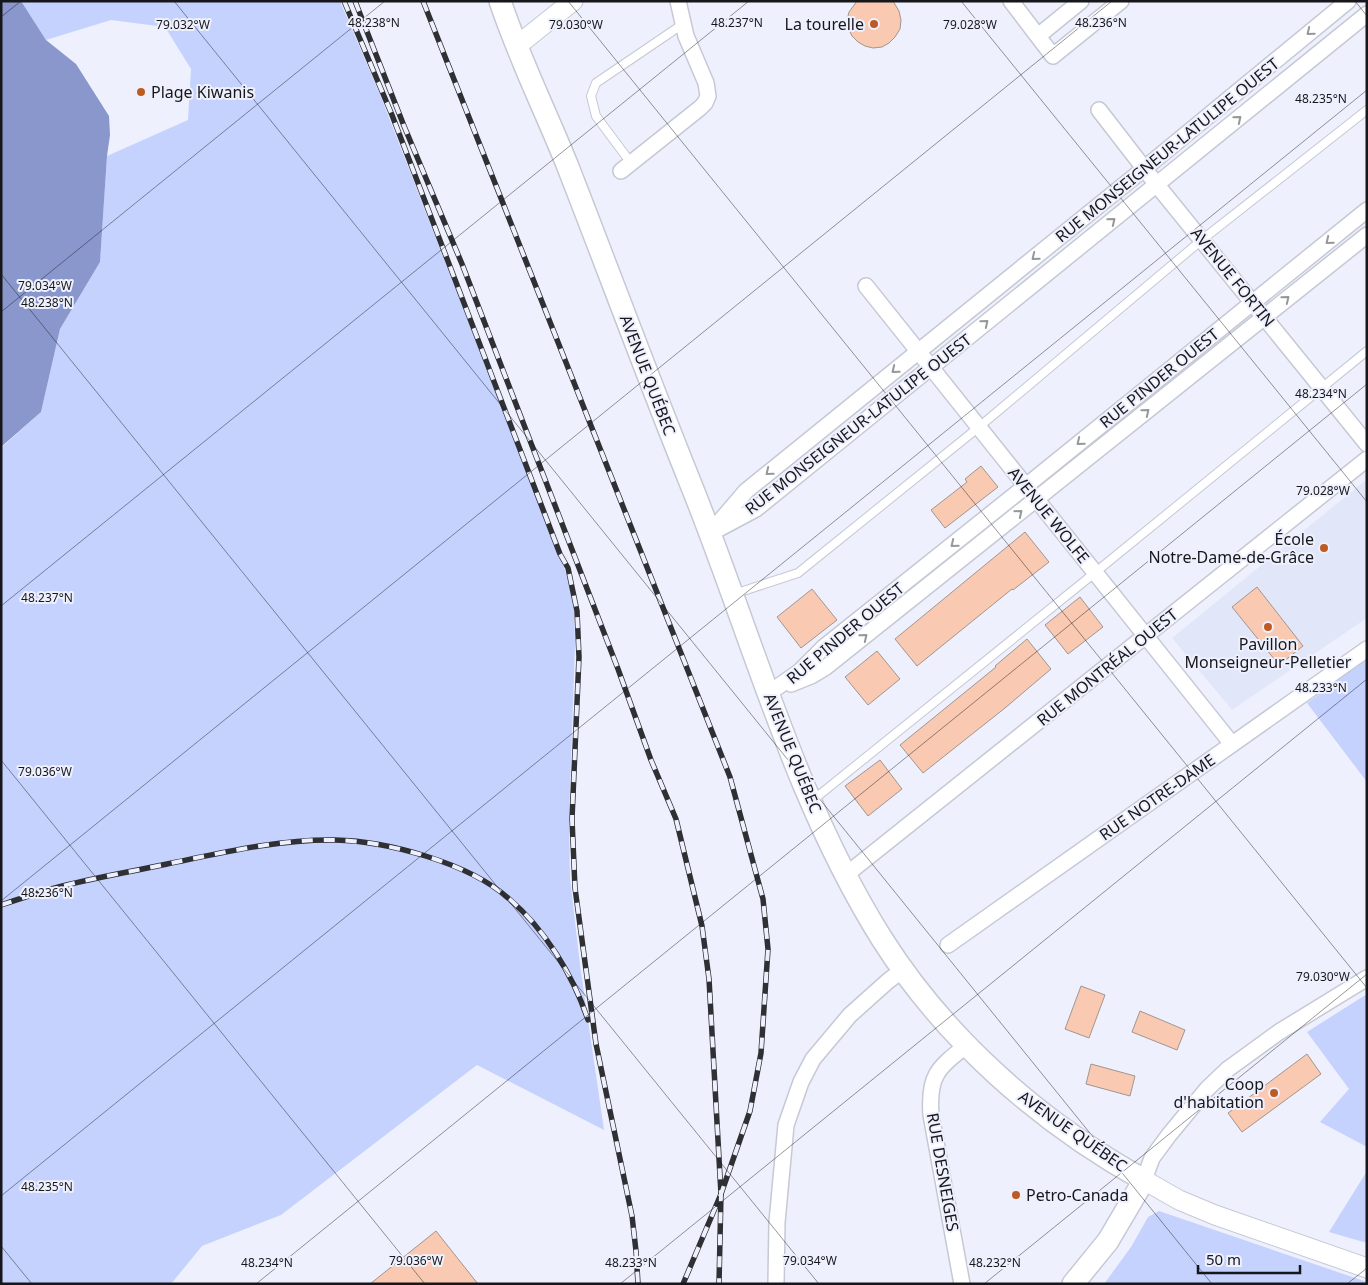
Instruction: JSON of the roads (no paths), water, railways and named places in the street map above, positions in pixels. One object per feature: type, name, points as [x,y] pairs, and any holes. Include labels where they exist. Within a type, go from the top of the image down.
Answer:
[{"type":"main road","name":"AVENUE QUÉBEC","points":[[500,1],[569,170],[606,270],[711,533],[732,595],[811,801],[883,941],[920,992],[967,1045],[1011,1088],[1040,1112],[1108,1160],[1144,1180]]},
{"type":"main road","points":[[1073,1284],[1108,1241],[1144,1180]]},
{"type":"street","points":[[518,46],[573,1]]},
{"type":"street","points":[[626,167],[705,103],[708,96],[706,83],[686,36],[678,1]]},
{"type":"street","points":[[1011,1],[1053,56],[1121,1]]},
{"type":"street","points":[[1038,36],[1081,1]]},
{"type":"street","name":"RUE MONSEIGNEUR-LATULIPE OUEST","points":[[711,533],[746,492],[1348,1]]},
{"type":"street","name":"RUE MONSEIGNEUR-LATULIPE OUEST","points":[[711,533],[756,509],[1367,14]]},
{"type":"street","name":"AVENUE FORTIN","points":[[1099,110],[1157,185],[1203,239],[1367,444]]},
{"type":"street","name":"RUE PINDER OUEST","points":[[769,693],[795,675],[824,647],[1367,210]]},
{"type":"street","name":"RUE PINDER OUEST","points":[[769,693],[811,676],[826,667],[1367,235]]},
{"type":"street","name":"AVENUE WOLFE","points":[[866,286],[1232,744]]},
{"type":"street","name":"RUE MONTRÉAL OUEST","points":[[847,874],[1367,459]]},
{"type":"street","name":"RUE NOTRE-DAME","points":[[948,946],[1367,649]]},
{"type":"street","points":[[776,1284],[777,1222],[786,1124],[798,1090],[813,1059],[827,1041],[855,1010],[904,969]]},
{"type":"street","points":[[1144,1180],[1152,1158],[1168,1135],[1207,1089],[1228,1070],[1278,1032],[1367,978]]},
{"type":"street","name":"RUE DESNEIGES","points":[[962,1284],[931,1115],[930,1099],[932,1085],[941,1067],[967,1045]]},
{"type":"street","name":"AVENUE QUÉBEC","points":[[1144,1180],[1179,1200],[1215,1215],[1367,1268]]},
{"type":"lane","points":[[626,167],[596,116],[591,96],[593,90],[596,83],[608,74],[683,24]]},
{"type":"lane","points":[[732,595],[798,572],[979,427],[1203,239],[1367,110]]},
{"type":"lane","points":[[811,801],[1367,351]]},
{"type":"railway","points":[[344,1],[392,115],[560,554],[568,568],[577,611],[579,657],[572,819],[575,888],[596,1044],[632,1216],[638,1284]]},
{"type":"railway","points":[[355,1],[404,126],[462,264],[618,669],[651,760],[676,819],[702,926],[709,979],[721,1194],[719,1284]]},
{"type":"railway","points":[[423,1],[730,777],[763,899],[768,949],[761,1053],[750,1111],[721,1194],[683,1284]]},
{"type":"railway","points":[[1,905],[83,881],[271,844],[335,840],[378,845],[426,856],[450,865],[472,874],[508,898],[546,938],[566,970],[588,1020]]},
{"type":"place","name":"La tourelle","points":[[874,24]]},
{"type":"place","name":"Plage Kiwanis","points":[[141,92]]},
{"type":"place","name":"École Notre-Dame-de-Grâce","points":[[1324,548]]},
{"type":"place","name":"Pavillon Monseigneur-Pelletier","points":[[1268,627]]},
{"type":"place","name":"Coop d'habitation","points":[[1274,1093]]},
{"type":"place","name":"Petro-Canada","points":[[1016,1195]]}]
